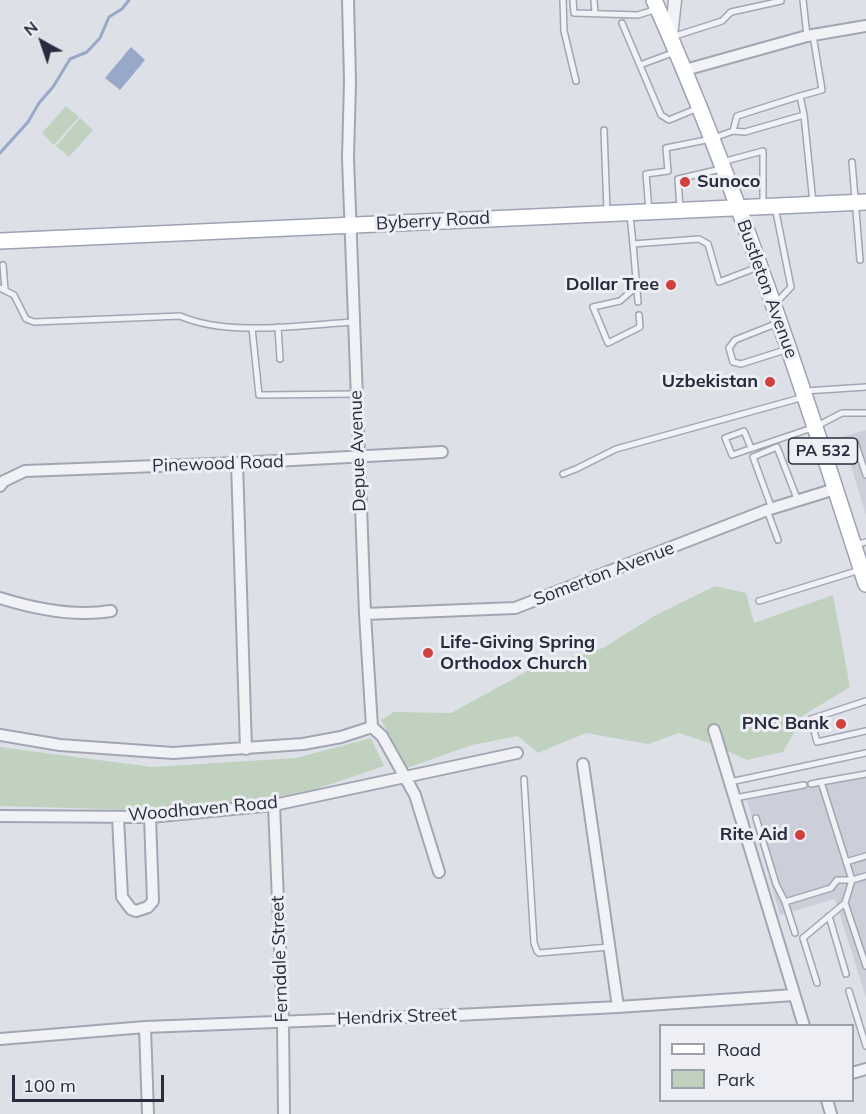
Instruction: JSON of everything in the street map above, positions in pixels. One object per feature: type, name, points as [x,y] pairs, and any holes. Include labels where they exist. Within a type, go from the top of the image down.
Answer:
[{"type":"main road","name":"Bustleton Avenue","points":[[656,4],[685,70],[780,322],[835,489],[860,544],[864,577]]},
{"type":"main road","name":"Byberry Road","points":[[0,241],[860,202]]},
{"type":"street","name":"Depue Avenue","points":[[348,0],[350,225],[365,614],[372,727]]},
{"type":"street","points":[[674,44],[675,0]]},
{"type":"street","points":[[685,70],[810,36],[866,26]]},
{"type":"street","name":"Pinewood Road","points":[[0,486],[4,481],[25,471],[442,452]]},
{"type":"street","points":[[237,463],[246,749]]},
{"type":"street","name":"Somerton Avenue","points":[[365,614],[515,608],[769,510],[835,489]]},
{"type":"street","points":[[0,598],[26,606],[68,612],[111,611]]},
{"type":"street","points":[[0,735],[60,745],[174,753],[312,742],[341,737],[372,727],[382,736],[415,795],[439,872]]},
{"type":"street","points":[[714,730],[803,1024]]},
{"type":"street","points":[[404,776],[518,753]]},
{"type":"street","points":[[583,764],[618,1007]]},
{"type":"street","name":"Woodhaven Road","points":[[0,816],[150,817],[274,805],[404,776]]},
{"type":"street","name":"Ferndale Street","points":[[274,805],[283,1021],[284,1114]]},
{"type":"street","points":[[118,817],[122,897],[131,909],[136,911],[147,908],[153,900],[150,817]]},
{"type":"street","name":"Hendrix Street","points":[[0,1039],[145,1027],[457,1015],[794,995]]},
{"type":"street","points":[[145,1027],[148,1114]]},
{"type":"lane","points":[[562,0],[564,31],[576,81]]},
{"type":"lane","points":[[573,0],[574,13],[638,15],[656,4]]},
{"type":"lane","points":[[594,0],[595,14]]},
{"type":"lane","points":[[733,131],[737,116],[822,90],[803,0]]},
{"type":"lane","points":[[640,65],[674,44],[722,21],[731,12],[781,1]]},
{"type":"lane","points":[[622,22],[661,115],[669,120],[699,108]]},
{"type":"lane","points":[[800,96],[813,204]]},
{"type":"lane","points":[[680,209],[678,179],[668,171],[666,148],[711,139],[733,131],[745,132],[804,115]]},
{"type":"lane","points":[[604,130],[607,213]]},
{"type":"lane","points":[[678,179],[763,151],[769,205],[791,287],[773,305]]},
{"type":"lane","points":[[852,162],[860,202],[860,260]]},
{"type":"lane","points":[[649,211],[646,174],[668,171]]},
{"type":"lane","points":[[630,212],[638,302]]},
{"type":"lane","points":[[633,244],[699,239],[708,244],[719,282],[759,266]]},
{"type":"lane","points":[[3,265],[3,289],[14,295],[26,319],[34,322],[180,316],[195,322],[252,328],[354,322]]},
{"type":"lane","points":[[637,286],[620,301],[593,308],[609,343],[640,327],[639,315]]},
{"type":"lane","points":[[780,322],[735,340],[729,348],[732,362],[741,364],[789,348]]},
{"type":"lane","points":[[278,327],[280,359]]},
{"type":"lane","points":[[252,328],[258,395],[356,394]]},
{"type":"lane","points":[[563,474],[576,470],[616,449],[804,394],[866,387]]},
{"type":"lane","points":[[751,448],[744,431],[725,438],[732,455],[815,427],[842,413],[866,413]]},
{"type":"lane","points":[[855,442],[866,475]]},
{"type":"lane","points":[[778,540],[753,457],[777,447],[798,501]]},
{"type":"lane","points":[[759,601],[864,577]]},
{"type":"lane","points":[[866,701],[811,718],[817,742],[866,731]]},
{"type":"lane","points":[[729,782],[866,753]]},
{"type":"lane","points":[[811,784],[866,774]]},
{"type":"lane","points":[[525,779],[534,943],[537,951],[543,953],[609,947]]},
{"type":"lane","points":[[817,983],[803,938],[845,903],[852,880],[821,782]]},
{"type":"lane","points":[[734,798],[804,785]]},
{"type":"lane","points":[[756,818],[776,884],[785,902],[795,933]]},
{"type":"lane","points":[[846,862],[866,856]]},
{"type":"lane","points":[[785,902],[831,888],[837,880],[852,880],[866,876]]},
{"type":"lane","points":[[845,903],[866,966]]},
{"type":"lane","points":[[829,916],[846,974]]},
{"type":"lane","points":[[849,991],[866,1046]]},
{"type":"shaded area","points":[[866,430],[866,515],[842,437]]},
{"type":"shaded area","points":[[866,777],[866,998],[835,899],[780,915],[747,800]]},
{"type":"green space","points":[[66,106],[79,117],[54,145],[42,133]]},
{"type":"green space","points":[[80,118],[93,130],[69,157],[56,146]]},
{"type":"green space","points":[[715,586],[746,593],[754,623],[833,595],[850,687],[804,715],[783,752],[747,760],[712,744],[679,733],[648,744],[586,733],[538,753],[518,736],[472,745],[407,768],[381,720],[394,712],[451,713],[535,667],[603,648],[656,615]]},
{"type":"green space","points":[[371,738],[384,766],[313,790],[249,802],[139,810],[0,806],[0,747],[152,767],[296,758]]},
{"type":"water","points":[[131,47],[145,60],[120,90],[105,78]]},
{"type":"waterway","points":[[0,153],[28,122],[70,59],[87,52],[100,38],[109,17],[122,9],[129,0]]},
{"type":"place","name":"Sunoco","points":[[685,182]]},
{"type":"place","name":"Dollar Tree","points":[[671,285]]},
{"type":"place","name":"Uzbekistan","points":[[770,382]]},
{"type":"place","name":"Life-Giving Spring Orthodox Church","points":[[428,653]]},
{"type":"place","name":"PNC Bank","points":[[841,724]]},
{"type":"place","name":"Rite Aid","points":[[800,835]]}]
